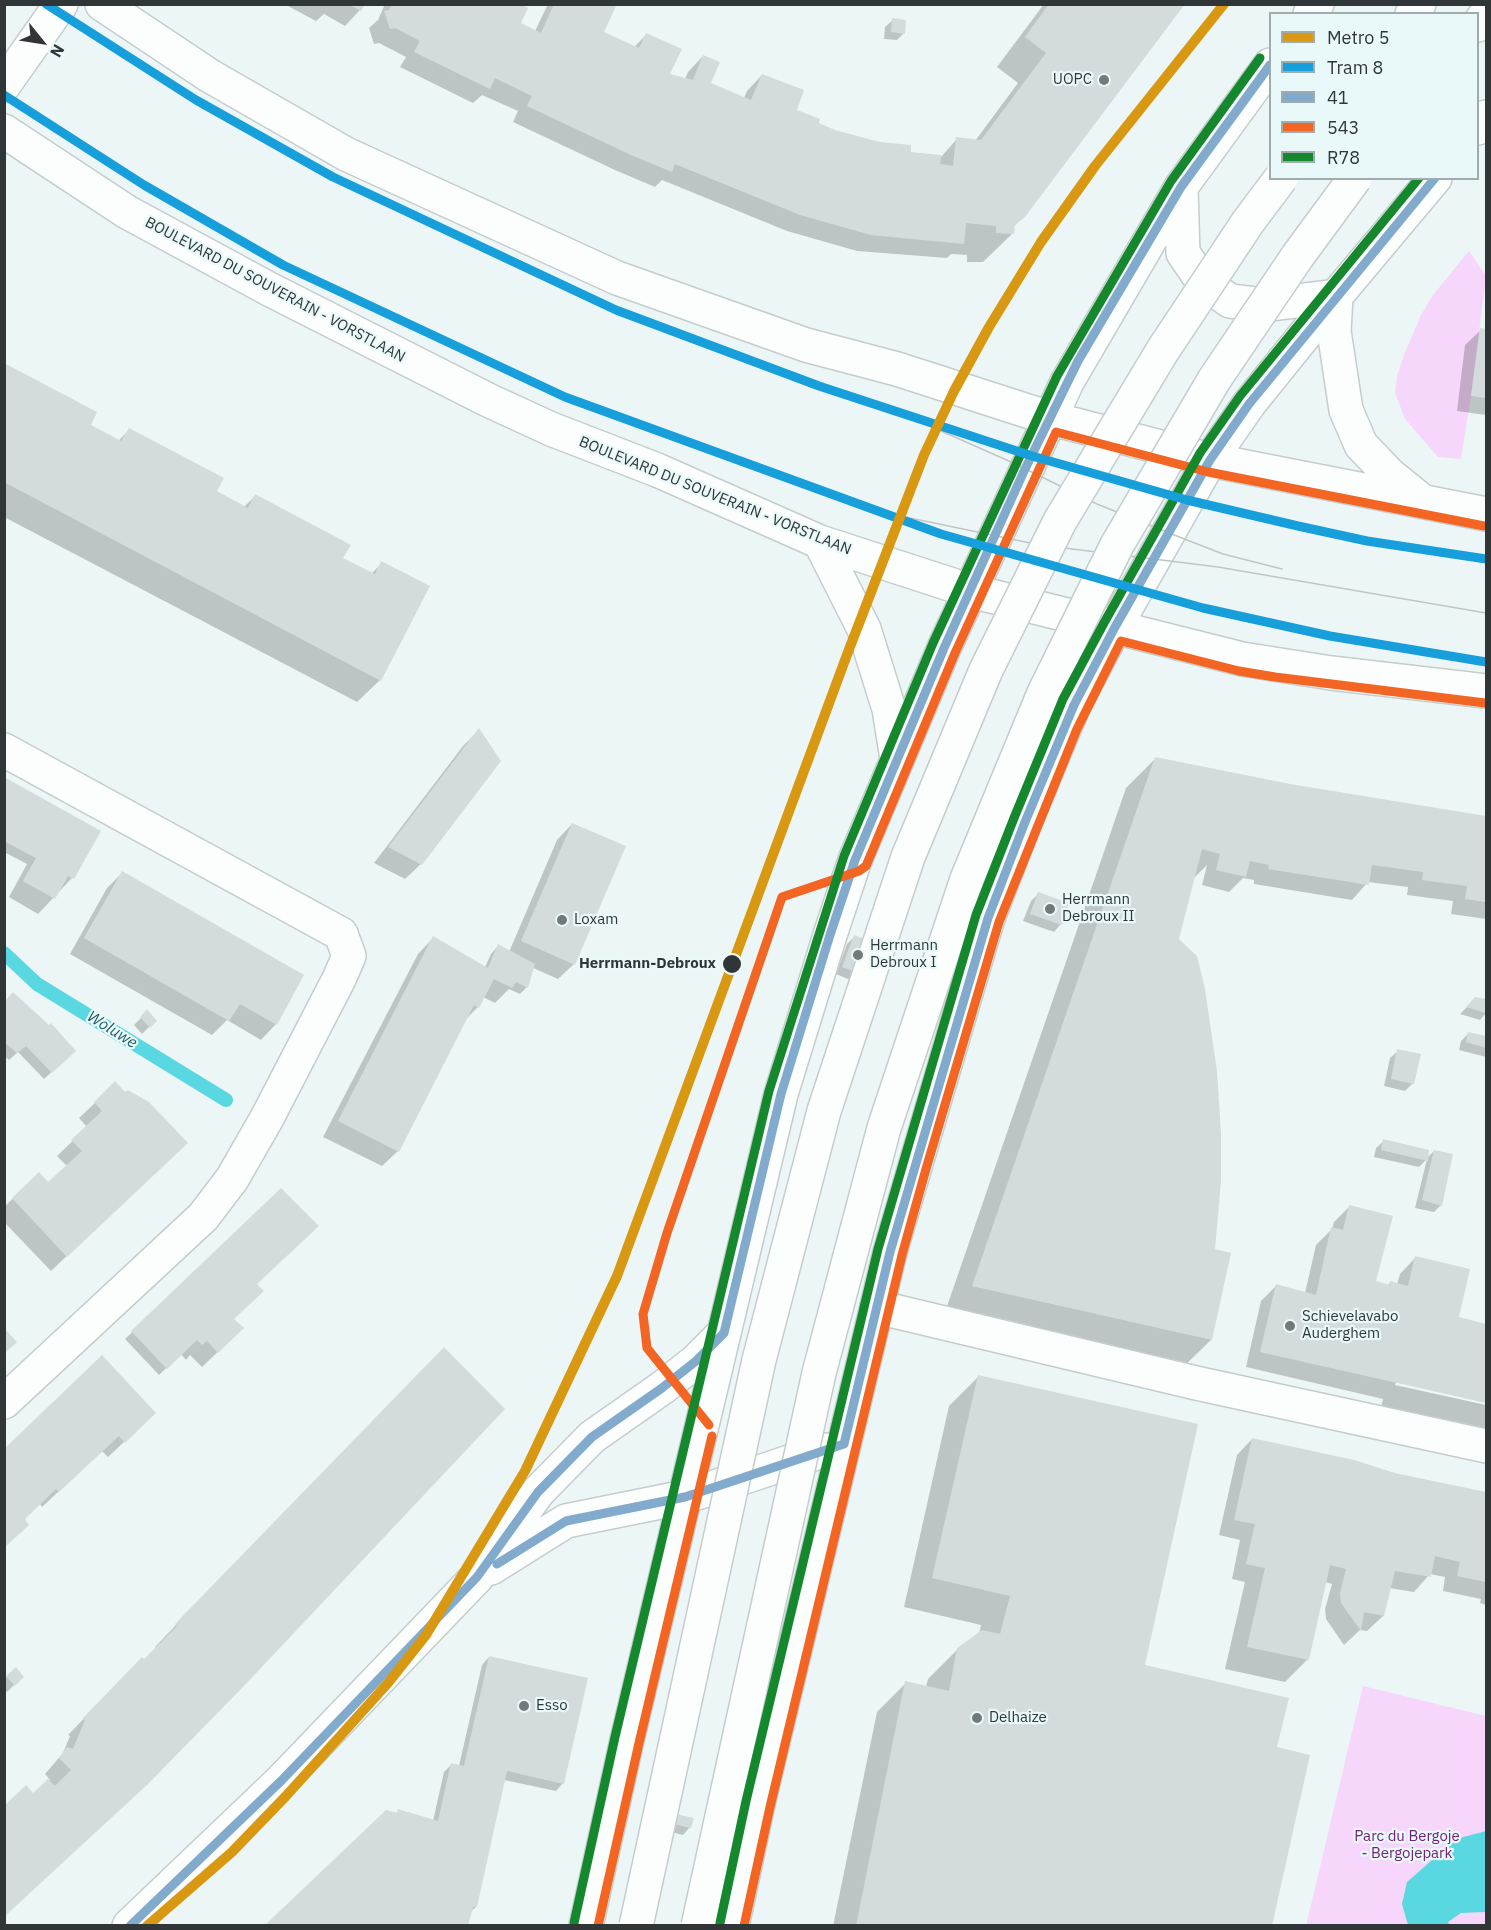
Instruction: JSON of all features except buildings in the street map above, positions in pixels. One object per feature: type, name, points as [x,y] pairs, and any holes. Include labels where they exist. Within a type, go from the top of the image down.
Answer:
[{"type":"main road","points":[[4,85],[61,4]]},
{"type":"main road","points":[[102,4],[210,76],[346,154],[617,278],[807,345],[897,369],[1049,418],[1210,460],[1486,514]]},
{"type":"main road","points":[[586,1926],[624,1752],[781,1094],[855,860],[944,648],[1049,418],[1078,361],[1181,187],[1269,66]]},
{"type":"main road","name":"BOULEVARD DU SOUVERAIN - VORSTLAAN","points":[[4,131],[127,212],[269,290],[488,400],[551,429],[657,470],[820,542],[971,591],[1231,656],[1277,665],[1486,691]]},
{"type":"main road","points":[[636,1926],[759,1360],[824,1112],[908,856],[986,670],[1060,521],[1163,350],[1248,222],[1280,180]]},
{"type":"main road","points":[[698,1926],[819,1373],[884,1128],[967,879],[1044,693],[1117,545],[1214,380],[1297,257],[1353,180]]},
{"type":"main road","points":[[732,1926],[758,1804],[877,1306],[914,1166],[988,918],[1070,715],[1115,627],[1210,460],[1249,404],[1433,180]]},
{"type":"main road","points":[[1181,187],[1183,253],[1203,282],[1230,301],[1264,305],[1336,296]]},
{"type":"main road","points":[[1336,296],[1334,332],[1346,410],[1361,445],[1390,475],[1424,503]]},
{"type":"main road","points":[[820,542],[864,629],[889,709],[897,759]]},
{"type":"main road","points":[[4,750],[341,934],[349,956],[267,1118],[232,1179],[204,1217],[4,1402]]},
{"type":"main road","points":[[877,1306],[1196,1383],[1486,1446]]},
{"type":"main road","points":[[129,1926],[281,1781],[477,1576],[538,1492],[592,1437],[662,1388],[696,1361],[724,1333]]},
{"type":"main road","points":[[477,1576],[566,1521],[685,1497],[844,1444]]},
{"type":"green space","points":[[1469,251],[1486,276],[1471,396],[1461,459],[1438,457],[1405,419],[1395,393],[1397,376],[1421,315],[1433,295]]},
{"type":"green space","name":"Parc du Bergoje - Bergojepark","points":[[1363,1686],[1486,1716],[1486,1925],[1306,1926]]},
{"type":"water","points":[[1486,1831],[1486,1915],[1485,1912],[1461,1913],[1448,1922],[1450,1925],[1408,1925],[1402,1904],[1407,1882],[1456,1839]]},
{"type":"waterway","name":"Woluwe","points":[[4,953],[37,984],[226,1100]]},
{"type":"tram line","name":"8","points":[[46,4],[196,100],[333,177],[616,310],[819,386],[1032,456],[1187,500],[1298,526],[1367,541],[1486,559]]},
{"type":"tram line","name":"8","points":[[4,95],[144,185],[283,265],[565,397],[941,534],[1203,608],[1330,636],[1486,662]]},
{"type":"tram line","points":[[894,410],[1011,462],[1097,504],[1223,554],[1282,569]]},
{"type":"tram line","points":[[881,512],[1040,545],[1218,567],[1486,613]]},
{"type":"metro line","name":"5","points":[[147,1926],[232,1852],[388,1683],[426,1635],[525,1471],[617,1276],[848,652],[924,455],[954,391],[989,327],[1041,242],[1095,166],[1224,4]]},
{"type":"transit line","name":"R78","points":[[574,1923],[615,1737],[769,1091],[844,856],[933,643],[1057,376],[1171,181],[1260,58]]},
{"type":"transit line","name":"41","points":[[130,1926],[281,1781],[477,1577],[538,1492],[592,1437],[662,1388],[696,1361],[724,1333],[781,1094],[830,935],[855,860],[944,648],[1025,469],[1078,361],[1181,187],[1269,66]]},
{"type":"transit line","name":"R78","points":[[720,1923],[746,1801],[878,1249],[976,915],[1014,818],[1063,699],[1200,453],[1240,396],[1417,180]]},
{"type":"transit line","name":"41","points":[[844,1444],[890,1252],[988,918],[1074,705],[1115,627],[1210,460],[1249,404],[1433,180]]},
{"type":"transit line","name":"543","points":[[709,1425],[647,1348],[643,1314],[667,1233],[782,897],[859,871],[866,866],[955,653],[1056,432],[1208,472],[1484,526]]},
{"type":"transit line","name":"543","points":[[744,1926],[770,1807],[902,1255],[926,1169],[999,922],[1077,729],[1121,641],[1239,671],[1485,703]]},
{"type":"transit line","name":"543","points":[[598,1926],[712,1436]]},
{"type":"transit line","name":"41","points":[[497,1564],[566,1521],[685,1497],[844,1444]]},
{"type":"place","name":"UOPC","points":[[1104,80]]},
{"type":"place","name":"Herrmann Debroux II","points":[[1050,909]]},
{"type":"place","name":"Loxam","points":[[562,920]]},
{"type":"place","name":"Herrmann Debroux I","points":[[858,955]]},
{"type":"place","name":"Herrmann-Debroux","points":[[732,964]]},
{"type":"place","name":"Schievelavabo Auderghem","points":[[1290,1326]]},
{"type":"place","name":"Esso","points":[[524,1706]]},
{"type":"place","name":"Delhaize","points":[[977,1718]]}]
